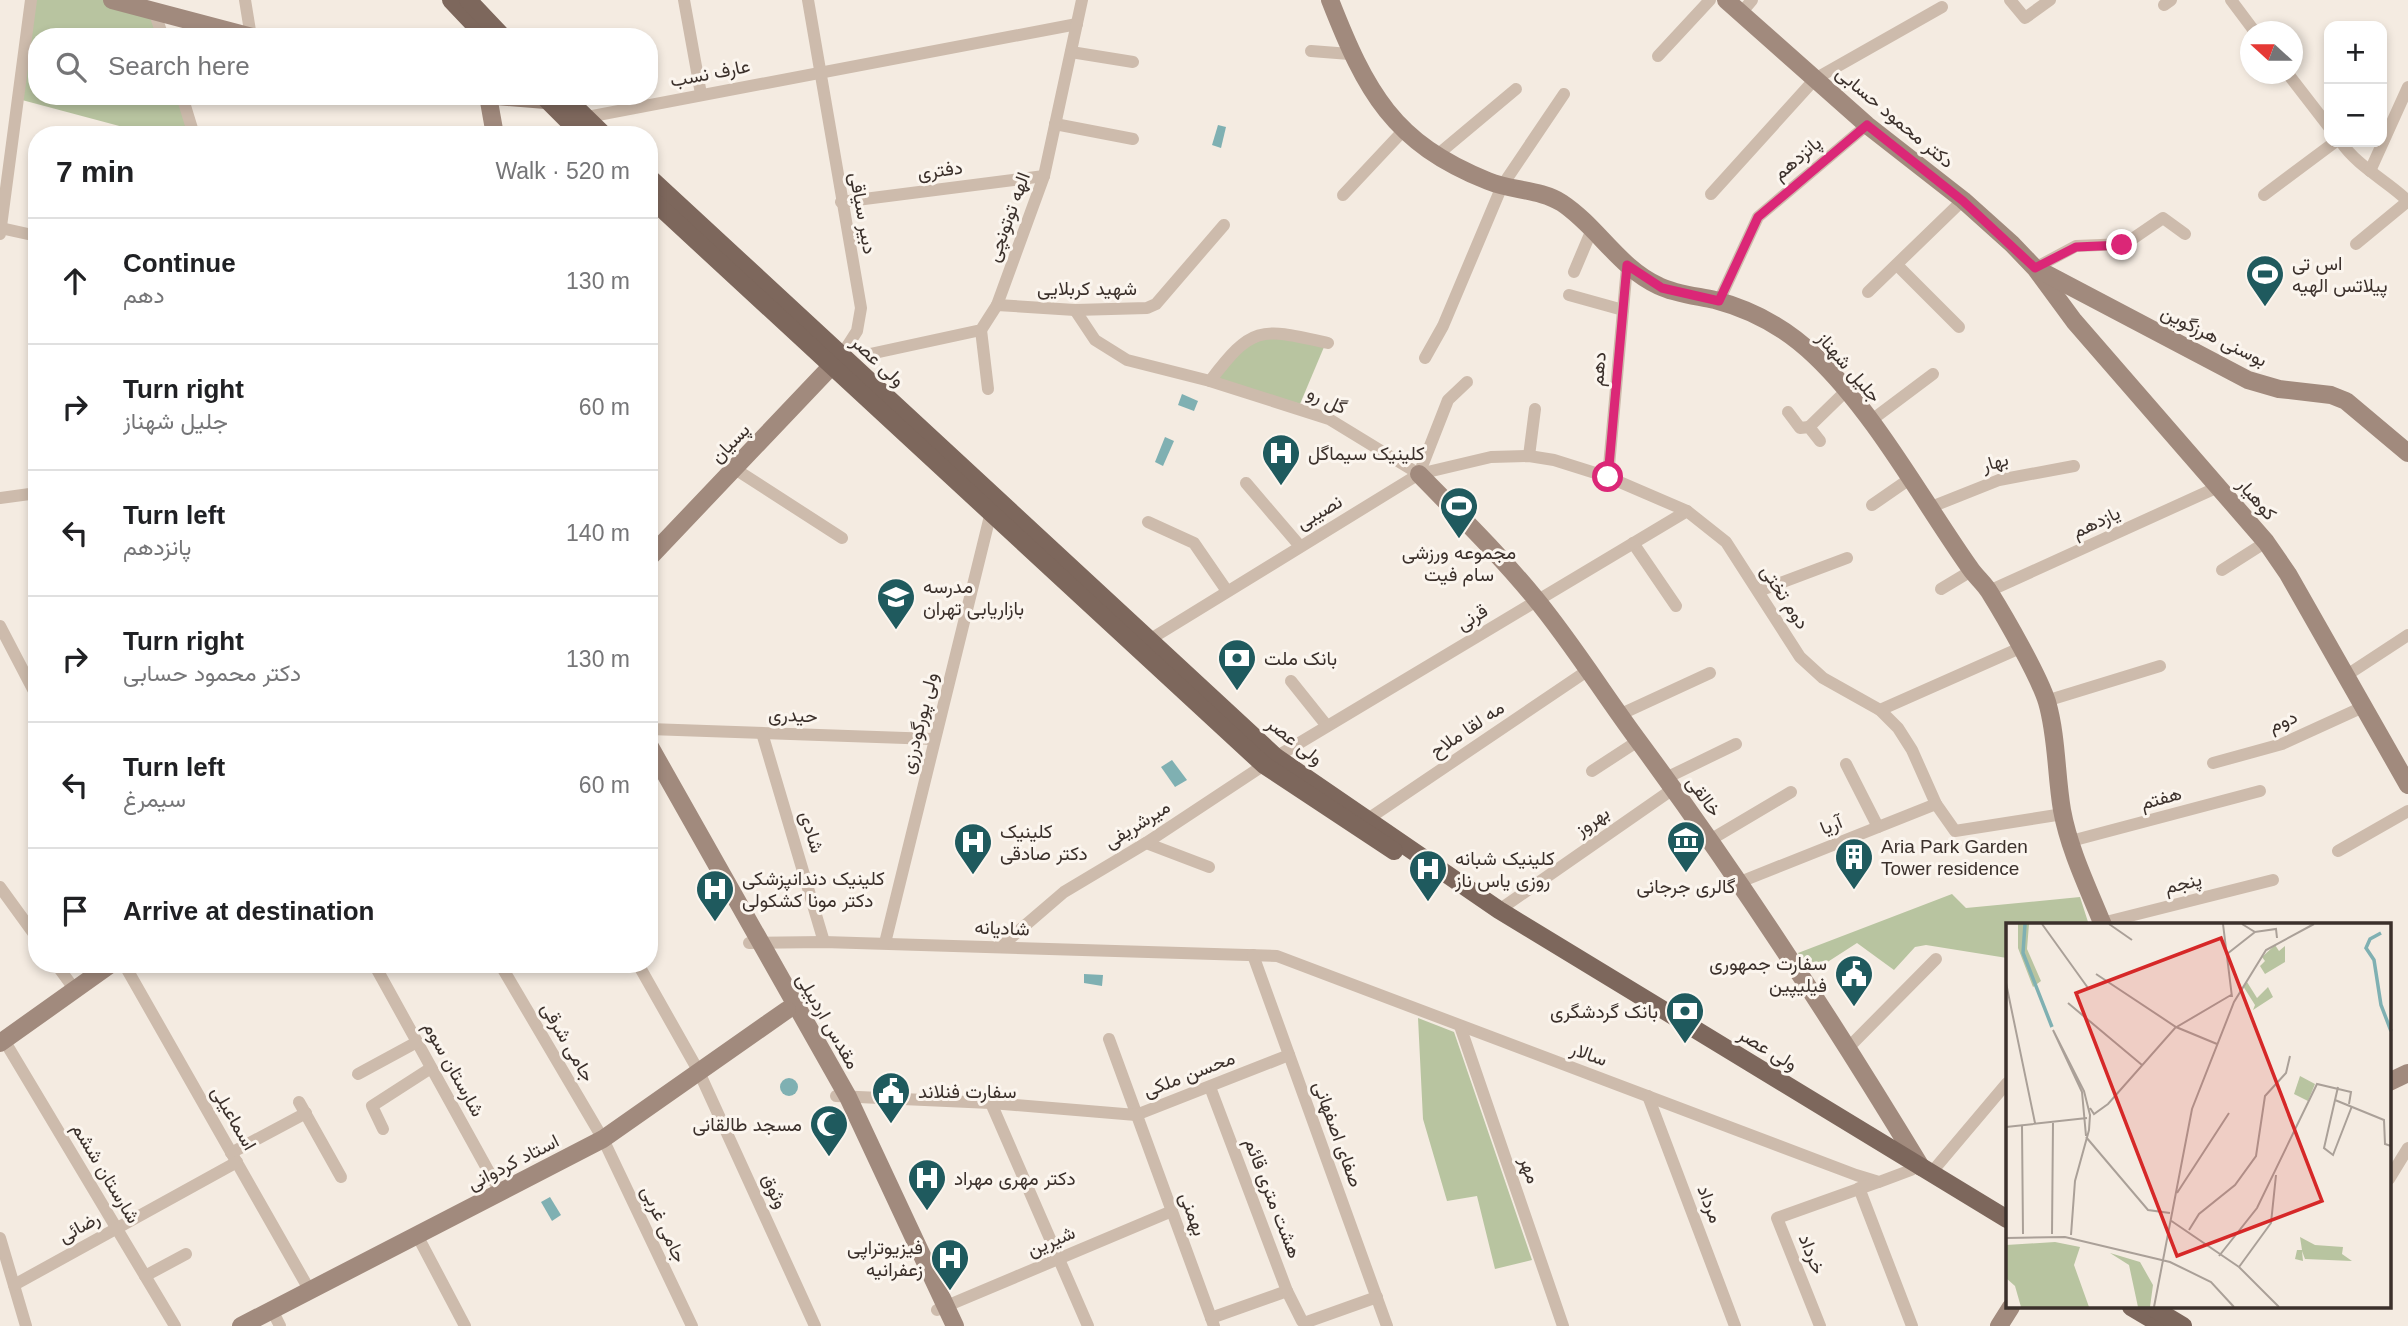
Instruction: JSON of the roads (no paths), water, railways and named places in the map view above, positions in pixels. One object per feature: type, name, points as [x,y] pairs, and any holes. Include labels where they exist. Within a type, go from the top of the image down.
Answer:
[{"type":"main road","points":[[451,0],[477,28]]},
{"type":"main road","points":[[468,0],[494,28]]},
{"type":"main road","points":[[557,105],[588,126]]},
{"type":"main road","points":[[569,105],[579,126]]},
{"type":"main road","name":"ولی عصر","points":[[658,185],[1149,640],[1270,761],[1368,819],[1499,909],[1921,1170]]},
{"type":"main road","name":"ولی عصر","points":[[658,205],[991,512],[1270,761],[1489,914],[2006,1219]]},
{"type":"main road","points":[[2133,1308],[2153,1320],[2183,1326]]},
{"type":"street","points":[[0,234],[31,0]]},
{"type":"street","points":[[245,0],[250,28]]},
{"type":"street","points":[[684,0],[701,94]]},
{"type":"street","name":"دبیر سیاقی","points":[[808,0],[861,308],[857,331],[841,356]]},
{"type":"street","name":"الهه توتونچی","points":[[981,330],[997,305],[1044,176],[1082,0]]},
{"type":"street","name":"جلیل شهناز","points":[[1330,0],[1350,54],[1378,102],[1403,131],[1436,156],[1502,186],[1531,191],[1559,201],[1593,227],[1627,265],[1662,288],[1719,301],[1778,326],[1817,358],[1846,391],[1912,478],[1972,571],[1989,592],[2046,701],[2063,814],[2102,923]]},
{"type":"street","points":[[1658,56],[1710,0]]},
{"type":"street","name":"دکتر محمود حسابی","points":[[1726,0],[1746,6],[1815,79],[1867,125],[1963,201],[2035,268]]},
{"type":"street","points":[[2010,0],[2025,18],[2050,0]]},
{"type":"street","points":[[2231,0],[2247,21]]},
{"type":"street","points":[[124,1],[153,6],[223,28]]},
{"type":"street","points":[[153,6],[160,28]]},
{"type":"street","points":[[1711,194],[1815,79],[1942,8]]},
{"type":"street","name":"عارف نسب","points":[[658,103],[1077,24]]},
{"type":"street","points":[[1311,51],[1350,54]]},
{"type":"street","points":[[1071,52],[1133,62]]},
{"type":"street","points":[[2296,84],[2324,121]]},
{"type":"street","points":[[2370,171],[2408,87]]},
{"type":"street","points":[[1436,156],[1516,89]]},
{"type":"street","points":[[1425,358],[1443,326],[1502,186],[1564,94]]},
{"type":"street","points":[[185,105],[191,126]]},
{"type":"street","points":[[490,105],[493,126]]},
{"type":"street","name":"عارف نسب","points":[[576,119],[646,105]]},
{"type":"street","points":[[1055,124],[1133,139]]},
{"type":"street","name":"پانزدهم","points":[[1719,301],[1758,217],[1867,125]]},
{"type":"street","points":[[1343,195],[1403,131]]},
{"type":"street","points":[[2264,195],[2331,147]]},
{"type":"street","points":[[2342,147],[2352,159],[2408,201],[2356,244]]},
{"type":"street","name":"دفتری","points":[[841,202],[1044,176]]},
{"type":"street","points":[[1868,292],[1963,201]]},
{"type":"street","points":[[2035,268],[2076,247],[2126,244],[2163,218],[2185,234]]},
{"type":"street","name":"شهید کربلایی","points":[[997,305],[1075,310],[1147,308],[1156,304],[1224,225]]},
{"type":"street","points":[[1574,272],[1593,227]]},
{"type":"street","points":[[1,228],[28,234]]},
{"type":"street","name":"دهم","points":[[1608,477],[1627,265]]},
{"type":"street","points":[[1897,265],[1959,327]]},
{"type":"street","name":"بوسنی هرزگوین","points":[[2035,268],[2248,380],[2279,389],[2331,394],[2346,401],[2408,453]]},
{"type":"street","name":"کوهیار","points":[[2035,268],[2091,341],[2266,542],[2347,675],[2408,785]]},
{"type":"street","points":[[1569,295],[1623,310]]},
{"type":"street","points":[[2091,341],[2083,325],[2085,314],[2093,307],[2116,311]]},
{"type":"street","name":"گل رو","points":[[1075,310],[1095,340],[1127,360],[1210,381],[1329,419],[1419,474]]},
{"type":"street","points":[[870,354],[981,330],[988,389]]},
{"type":"street","points":[[1210,381],[1236,347],[1267,332],[1328,343]]},
{"type":"street","name":"پسیان","points":[[658,549],[841,356]]},
{"type":"street","points":[[1869,422],[1933,374]]},
{"type":"street","points":[[1419,474],[1448,400],[1466,382]]},
{"type":"street","points":[[1788,412],[1800,428],[1809,427],[1846,391]]},
{"type":"street","points":[[1529,456],[1535,409]]},
{"type":"street","points":[[1809,427],[1820,441]]},
{"type":"street","name":"دوم تختی","points":[[1419,474],[1468,460],[1529,456],[1554,460],[1608,477],[1687,511],[1726,542],[1800,657],[1813,670],[1880,709],[1898,728],[1912,750],[1936,804],[1955,831],[2063,814]]},
{"type":"street","name":"بهار","points":[[1931,507],[1999,480],[2074,466]]},
{"type":"street","points":[[735,469],[842,538]]},
{"type":"street","name":"نصیبی","points":[[1149,640],[1299,545],[1419,474]]},
{"type":"street","name":"خالقی","points":[[1419,474],[1492,548],[1537,601],[1669,783],[1740,882],[1849,1047],[1921,1170]]},
{"type":"street","points":[[1872,505],[1912,478]]},
{"type":"street","points":[[1247,483],[1299,545]]},
{"type":"street","name":"یازدهم","points":[[1989,592],[2218,487]]},
{"type":"street","points":[[0,498],[28,494]]},
{"type":"street","name":"قرنی","points":[[1270,761],[1687,511]]},
{"type":"street","name":"ولی پورگودرزی","points":[[885,943],[991,512]]},
{"type":"street","points":[[1148,522],[1194,543],[1227,591]]},
{"type":"street","points":[[2222,570],[2266,542]]},
{"type":"street","points":[[1633,543],[1676,607]]},
{"type":"street","points":[[1759,591],[1847,558]]},
{"type":"street","points":[[1941,589],[1972,571]]},
{"type":"street","points":[[0,626],[28,680]]},
{"type":"street","points":[[2347,675],[2408,635]]},
{"type":"street","points":[[1880,709],[2020,648]]},
{"type":"street","points":[[2046,701],[2160,666]]},
{"type":"street","name":"مه لقا ملاح","points":[[1368,819],[1587,671]]},
{"type":"street","points":[[1619,715],[1710,673]]},
{"type":"street","points":[[1291,681],[1327,726]]},
{"type":"street","name":"دوم","points":[[2213,763],[2282,744],[2363,707]]},
{"type":"street","name":"حیدری","points":[[658,729],[934,739]]},
{"type":"street","name":"شادی","points":[[762,733],[824,942]]},
{"type":"street","points":[[1592,771],[1638,741]]},
{"type":"street","name":"بهروز","points":[[1499,909],[1669,783],[1736,744]]},
{"type":"street","name":"میرشریفی","points":[[1000,947],[1064,892],[1146,843],[1270,761]]},
{"type":"street","name":"مقدس اردبیلی","points":[[658,762],[754,942],[842,1096],[942,1314],[955,1326]]},
{"type":"street","points":[[1846,764],[1878,827]]},
{"type":"street","name":"مقدس اردبیلی","points":[[658,780],[754,942]]},
{"type":"street","name":"هفتم","points":[[2071,841],[2260,791]]},
{"type":"street","points":[[1710,840],[1791,792]]},
{"type":"street","name":"آریا","points":[[1740,882],[1936,804]]},
{"type":"street","points":[[2338,851],[2408,811]]},
{"type":"street","points":[[1146,843],[1209,867]]},
{"type":"street","name":"پنجم","points":[[2106,923],[2273,880]]},
{"type":"street","points":[[0,887],[28,926]]},
{"type":"street","name":"شادیانه","points":[[754,942],[885,943],[1253,955]]},
{"type":"street","name":"سالار","points":[[1253,955],[1278,957],[1879,1182]]},
{"type":"street","name":"صفای اصفهانی","points":[[1253,955],[1387,1326]]},
{"type":"street","points":[[1849,1047],[1936,958]]},
{"type":"street","points":[[63,973],[75,990]]},
{"type":"street","points":[[2,1042],[99,973]]},
{"type":"street","name":"اسماعیلی","points":[[129,973],[310,1291]]},
{"type":"street","name":"شارستان سوم","points":[[379,973],[500,1192]]},
{"type":"street","name":"جامی شرقی","points":[[505,973],[603,1139]]},
{"type":"street","name":"وثوق","points":[[643,973],[699,1072],[815,1326]]},
{"type":"street","name":"استاد کردوانی","points":[[241,1326],[276,1318],[310,1291],[603,1139],[791,1008]]},
{"type":"street","name":"مهر","points":[[1460,1026],[1563,1326]]},
{"type":"street","name":"بهمنی","points":[[1108,1039],[1212,1322]]},
{"type":"street","name":"شارستان ششم","points":[[2,1042],[175,1326]]},
{"type":"street","points":[[358,1074],[417,1042]]},
{"type":"street","name":"محسن ملکی","points":[[842,1096],[991,1103],[1136,1115],[1289,1055]]},
{"type":"street","points":[[383,1129],[372,1106],[431,1068]]},
{"type":"street","points":[[1879,1182],[1921,1170],[2006,1084]]},
{"type":"street","name":"هشت متری قائم","points":[[1210,1087],[1287,1292],[1302,1321],[1377,1297]]},
{"type":"street","name":"مرداد","points":[[1648,1096],[1735,1326]]},
{"type":"street","points":[[991,1103],[1088,1326]]},
{"type":"street","name":"رضائی","points":[[14,1284],[117,1228],[234,1158],[303,1108],[341,1177]]},
{"type":"street","name":"جامی غربی","points":[[603,1139],[692,1326]]},
{"type":"street","points":[[2390,1178],[2408,1149]]},
{"type":"street","name":"خرداد","points":[[1820,1326],[1777,1218],[1879,1182]]},
{"type":"street","points":[[1859,1188],[1912,1326]]},
{"type":"street","name":"شیرین","points":[[942,1314],[1059,1258],[1171,1211]]},
{"type":"street","points":[[417,1235],[465,1326]]},
{"type":"street","points":[[0,1238],[26,1326]]},
{"type":"street","points":[[145,1276],[186,1254]]},
{"type":"street","points":[[1212,1322],[1287,1292]]},
{"type":"street","points":[[1999,1326],[2010,1308]]},
{"type":"water","points":[[1218,125],[1226,127],[1221,148],[1212,145]]},
{"type":"water","points":[[1182,394],[1198,401],[1194,411],[1178,405]]},
{"type":"water","points":[[1165,437],[1174,441],[1163,466],[1155,462]]},
{"type":"water","points":[[1172,760],[1187,780],[1175,787],[1161,767]]},
{"type":"water","points":[[1084,974],[1103,975],[1102,986],[1084,983]]},
{"type":"water","points":[[789,1078],[795,1081],[798,1087],[795,1093],[789,1096],[783,1093],[780,1087],[783,1081]]},
{"type":"water","points":[[550,1197],[561,1215],[552,1221],[541,1202]]},
{"type":"place","name":"اس تی پیلاتس الهیه","points":[[2265,308]]},
{"type":"place","name":"کلینیک سیماگل","points":[[1281,487]]},
{"type":"place","name":"مجموعه ورزشی سام فیت","points":[[1459,540]]},
{"type":"place","name":"مدرسه بازاریابی تهران","points":[[896,631]]},
{"type":"place","name":"بانک ملت","points":[[1237,692]]},
{"type":"place","name":"گالری جرجانی","points":[[1686,874]]},
{"type":"place","name":"کلینیک دکتر صادقی","points":[[973,876]]},
{"type":"place","name":"Aria Park Garden Tower residence","points":[[1854,891]]},
{"type":"place","name":"کلینیک شبانه روزی یاس ناز","points":[[1428,903]]},
{"type":"place","name":"کلینیک دندانپزشکی دکتر مونا کشکولی","points":[[715,923]]},
{"type":"place","name":"سفارت جمهوری فیلیپین","points":[[1854,1008]]},
{"type":"place","name":"بانک گردشگری","points":[[1685,1045]]},
{"type":"place","name":"سفارت فنلاند","points":[[891,1125]]},
{"type":"place","name":"مسجد طالقانی","points":[[829,1158]]},
{"type":"place","name":"دکتر مهری مهراد","points":[[927,1212]]},
{"type":"place","name":"فیزیوتراپی زعفرانیه","points":[[950,1292]]}]
